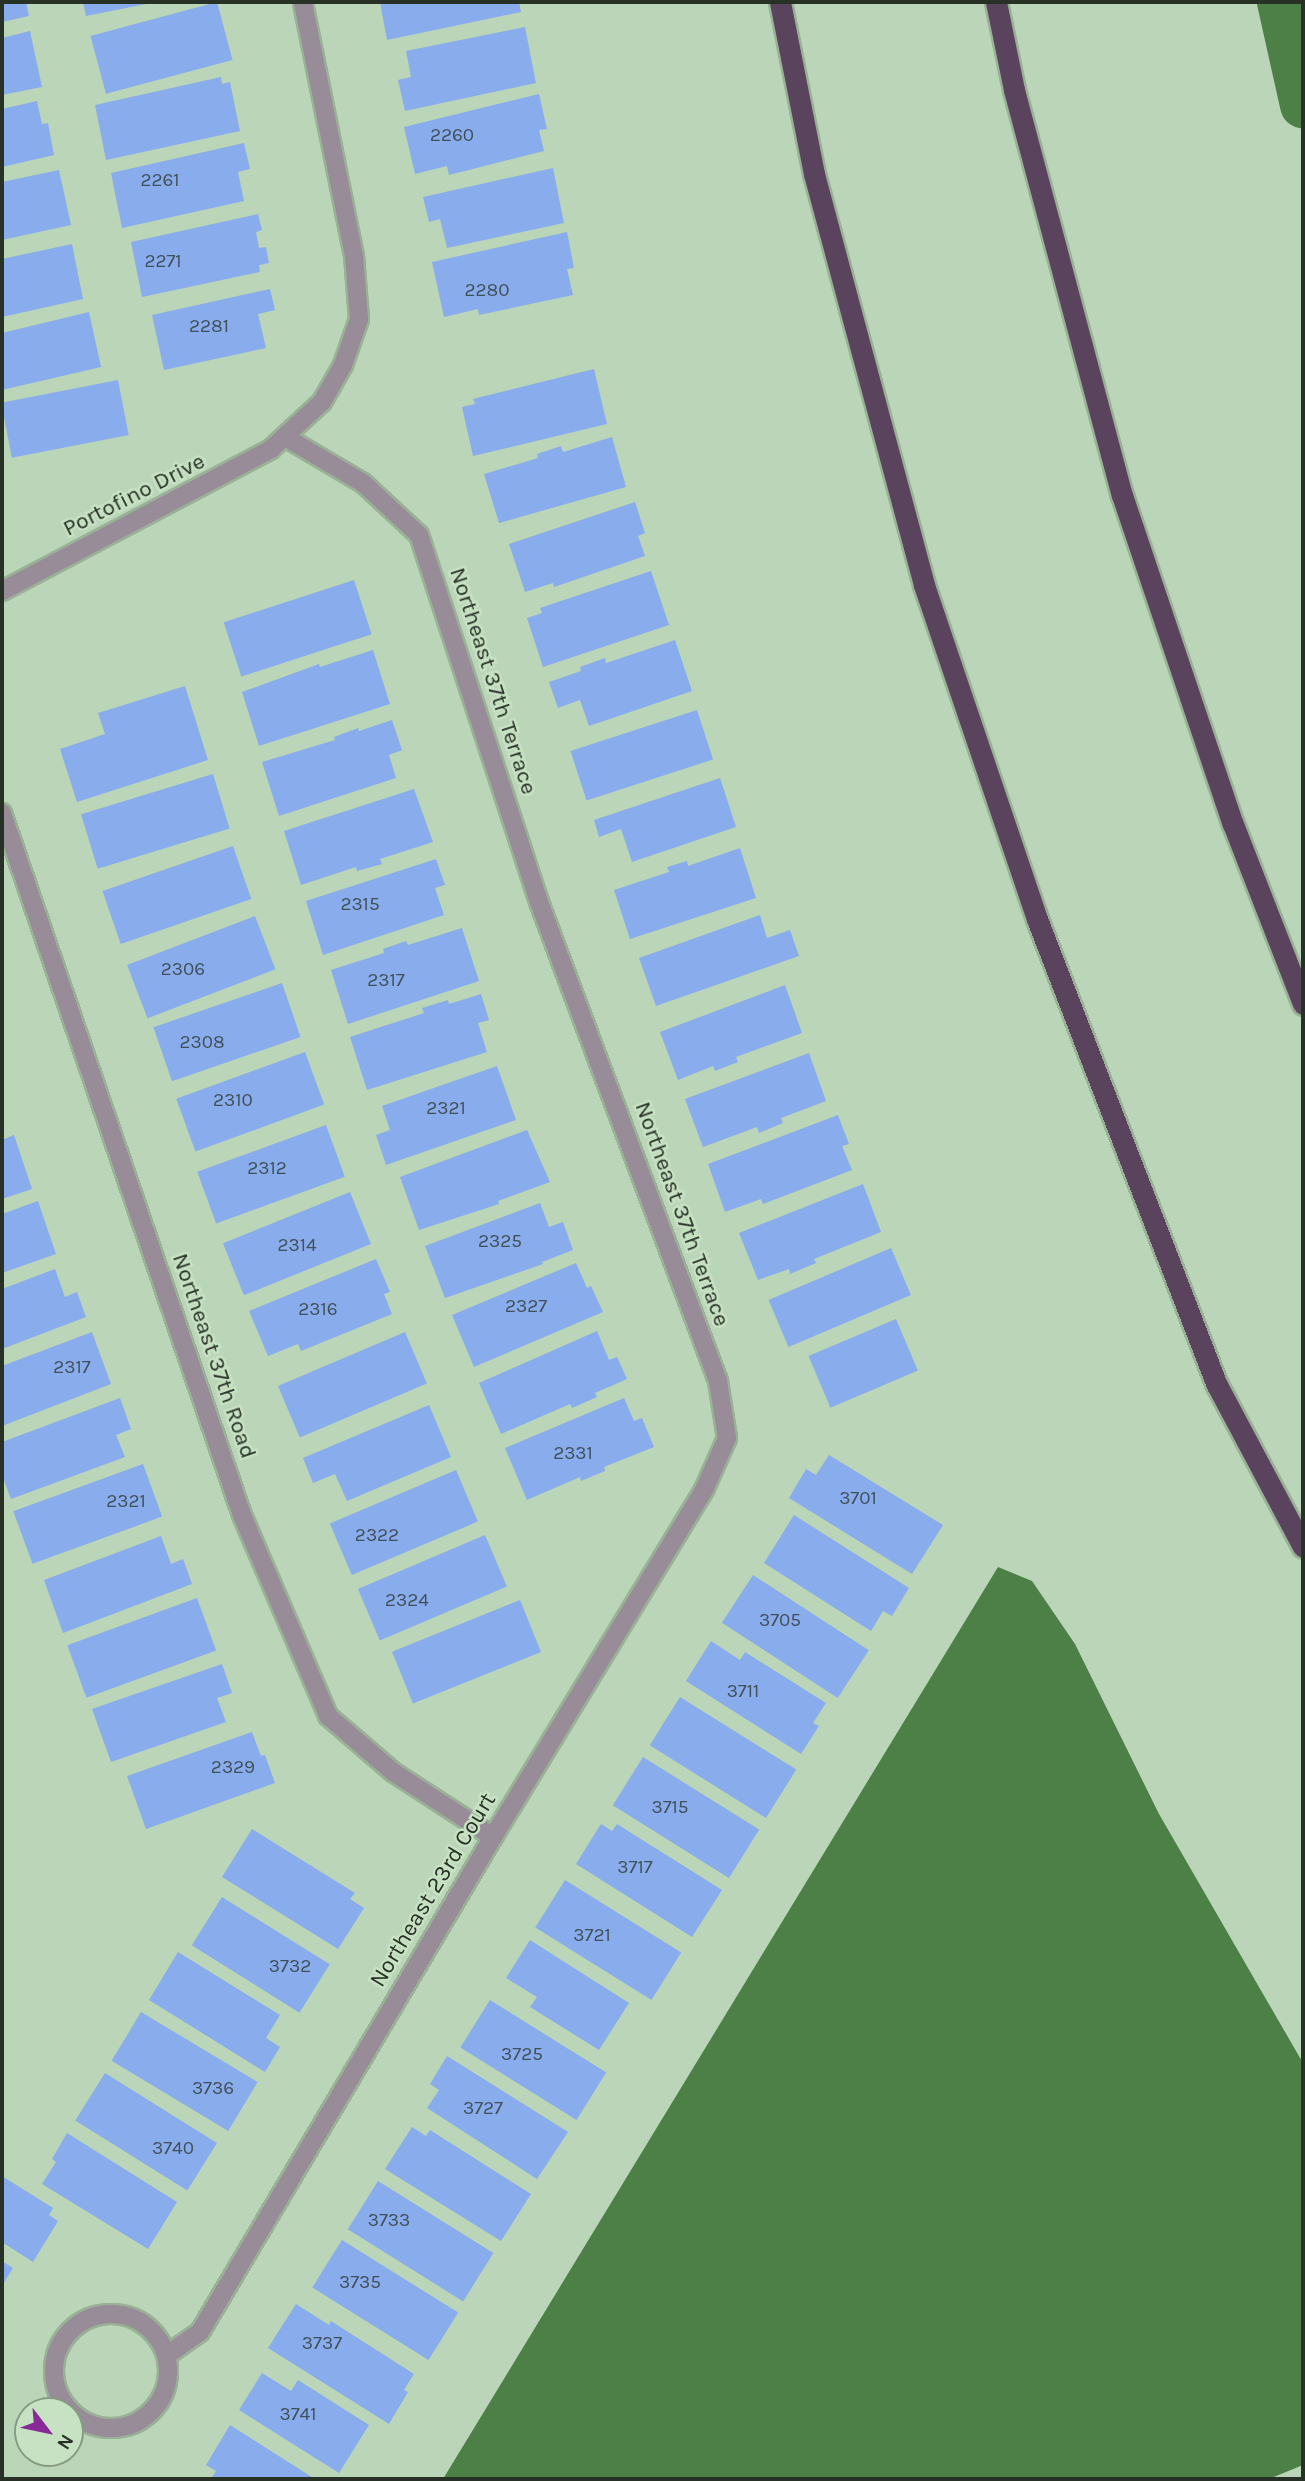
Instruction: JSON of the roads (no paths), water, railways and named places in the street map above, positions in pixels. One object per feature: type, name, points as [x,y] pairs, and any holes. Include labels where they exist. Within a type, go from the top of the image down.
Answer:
[{"type":"highway","points":[[779,2],[814,174],[932,610],[1037,919],[1217,1385],[1303,1547]]},
{"type":"highway","points":[[996,2],[1014,90],[1122,495],[1233,824],[1303,1004]]},
{"type":"street","points":[[285,437],[322,402],[343,365],[359,320],[354,256],[303,2]]},
{"type":"street","name":"Portofino Drive","points":[[2,591],[240,468],[285,437]]},
{"type":"street","name":"Northeast 37th Terrace","points":[[285,437],[363,483],[419,535],[539,902],[718,1381],[727,1438]]},
{"type":"street","name":"Northeast 37th Road","points":[[2,813],[242,1515],[328,1716],[393,1772],[492,1837]]},
{"type":"street","name":"Northeast 23rd Court","points":[[166,2355],[200,2332],[492,1837],[704,1490],[727,1438]]},
{"type":"street","points":[[106,2314],[125,2315],[144,2324],[158,2337],[166,2355],[168,2375],[163,2396],[151,2412],[125,2426],[96,2426],[77,2417],[63,2402],[56,2384],[55,2364],[61,2345],[70,2331],[86,2319],[106,2314]]},
{"type":"waterway","points":[[1280,2],[1303,105]]}]
